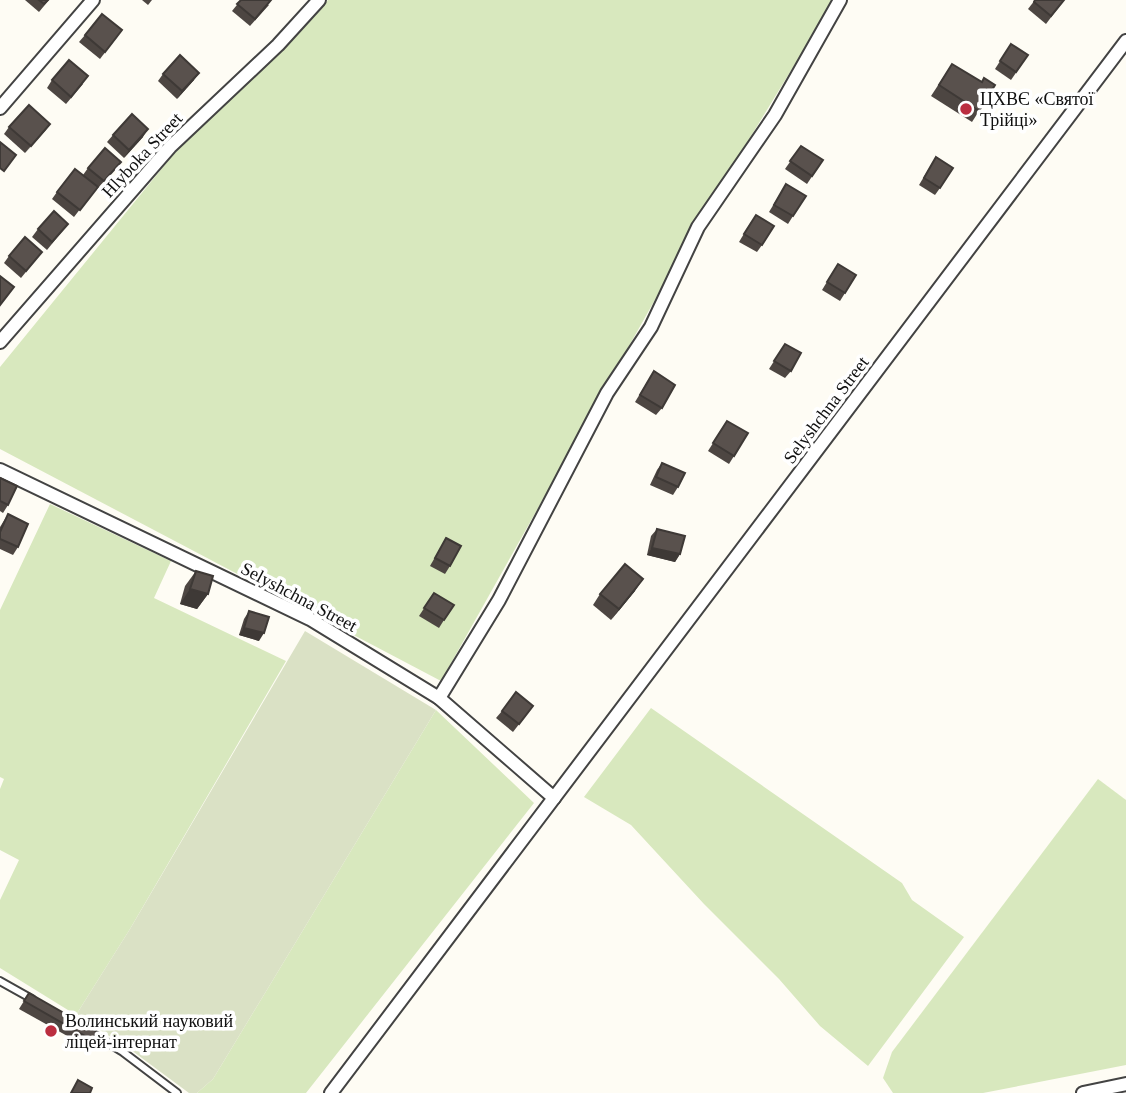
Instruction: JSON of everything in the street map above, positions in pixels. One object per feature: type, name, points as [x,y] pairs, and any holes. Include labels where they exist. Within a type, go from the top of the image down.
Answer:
[{"type":"street","name":"Hlyboka Street","points":[[0,342],[170,147],[278,45],[319,0]]},
{"type":"street","points":[[439,698],[499,600],[607,393],[651,327],[698,227],[775,116],[840,0]]},
{"type":"street","points":[[0,108],[91,1]]},
{"type":"street","name":"Selyshchna Street","points":[[331,1093],[1126,41]]},
{"type":"street","name":"Selyshchna Street","points":[[0,470],[310,619],[439,698],[554,798]]},
{"type":"street","points":[[1083,1093],[1126,1084]]},
{"type":"lane","points":[[0,981],[34,1000]]},
{"type":"lane","points":[[78,1026],[123,1052],[177,1093]]},
{"type":"green space","points":[[328,0],[834,0],[698,223],[441,681],[0,449],[0,367],[172,156]]},
{"type":"green space","points":[[50,504],[171,561],[154,598],[286,661],[130,929],[76,1015],[0,968],[0,900],[19,860],[0,850],[0,789],[4,779],[0,777],[0,610]]},
{"type":"green space","points":[[305,631],[436,710],[213,1079],[197,1093],[189,1093],[127,1047],[76,1015],[130,929]]},
{"type":"green space","points":[[651,708],[902,883],[912,900],[964,937],[868,1066],[820,1026],[779,979],[704,904],[631,825],[584,797]]},
{"type":"green space","points":[[436,710],[534,803],[306,1093],[197,1093],[213,1079]]},
{"type":"green space","points":[[1098,779],[1126,800],[1126,1065],[983,1093],[893,1093],[883,1078],[892,1052]]},
{"type":"building","points":[[241,0],[271,0],[255,19],[237,4]]},
{"type":"building","points":[[1064,0],[1051,16],[1034,2]]},
{"type":"building","points":[[102,14],[122,30],[105,52],[85,35]]},
{"type":"building","points":[[1011,44],[1028,55],[1016,72],[1000,61]]},
{"type":"building","points":[[180,55],[199,73],[182,91],[163,74]]},
{"type":"building","points":[[69,60],[88,76],[71,97],[52,80]]},
{"type":"building","points":[[952,64],[982,82],[984,78],[995,85],[979,111],[939,85]]},
{"type":"building","points":[[29,105],[50,124],[31,146],[9,127]]},
{"type":"building","points":[[132,114],[148,129],[129,150],[113,135]]},
{"type":"building","points":[[0,142],[16,155],[4,171],[0,168]]},
{"type":"building","points":[[801,146],[823,160],[812,176],[790,161]]},
{"type":"building","points":[[105,148],[121,162],[104,181],[88,168]]},
{"type":"building","points":[[936,157],[953,168],[940,188],[924,178]]},
{"type":"building","points":[[75,169],[98,187],[80,210],[57,192]]},
{"type":"building","points":[[786,184],[806,196],[793,216],[774,205]]},
{"type":"building","points":[[54,211],[68,224],[52,242],[38,229]]},
{"type":"building","points":[[756,215],[774,226],[762,245],[744,234]]},
{"type":"building","points":[[25,237],[42,252],[26,271],[9,256]]},
{"type":"building","points":[[838,264],[856,275],[845,293],[827,282]]},
{"type":"building","points":[[0,276],[14,287],[0,305]]},
{"type":"building","points":[[785,344],[801,353],[791,371],[774,361]]},
{"type":"building","points":[[654,371],[675,385],[662,408],[640,395]]},
{"type":"building","points":[[727,421],[748,433],[734,456],[713,443]]},
{"type":"building","points":[[662,463],[685,473],[678,487],[656,477]]},
{"type":"building","points":[[0,478],[17,486],[8,505],[0,501]]},
{"type":"building","points":[[8,514],[28,524],[18,547],[0,539],[0,532]]},
{"type":"building","points":[[657,529],[685,536],[680,554],[652,548]]},
{"type":"building","points":[[446,538],[461,546],[450,566],[435,558]]},
{"type":"building","points":[[625,564],[643,579],[619,609],[600,594]]},
{"type":"building","points":[[196,571],[213,576],[208,594],[190,589]]},
{"type":"building","points":[[434,593],[454,605],[444,620],[424,608]]},
{"type":"building","points":[[249,611],[269,617],[264,633],[244,628]]},
{"type":"building","points":[[516,692],[533,706],[519,724],[502,711]]},
{"type":"building","points":[[29,993],[97,1032],[92,1040],[24,1001]]},
{"type":"building","points":[[78,1080],[92,1088],[90,1093],[71,1093]]},
{"type":"place","name":"ЦХВЄ «Святої Трійці»","points":[[966,109]]},
{"type":"place","name":"Волинський науковий ліцей-інтернат","points":[[51,1031]]}]
